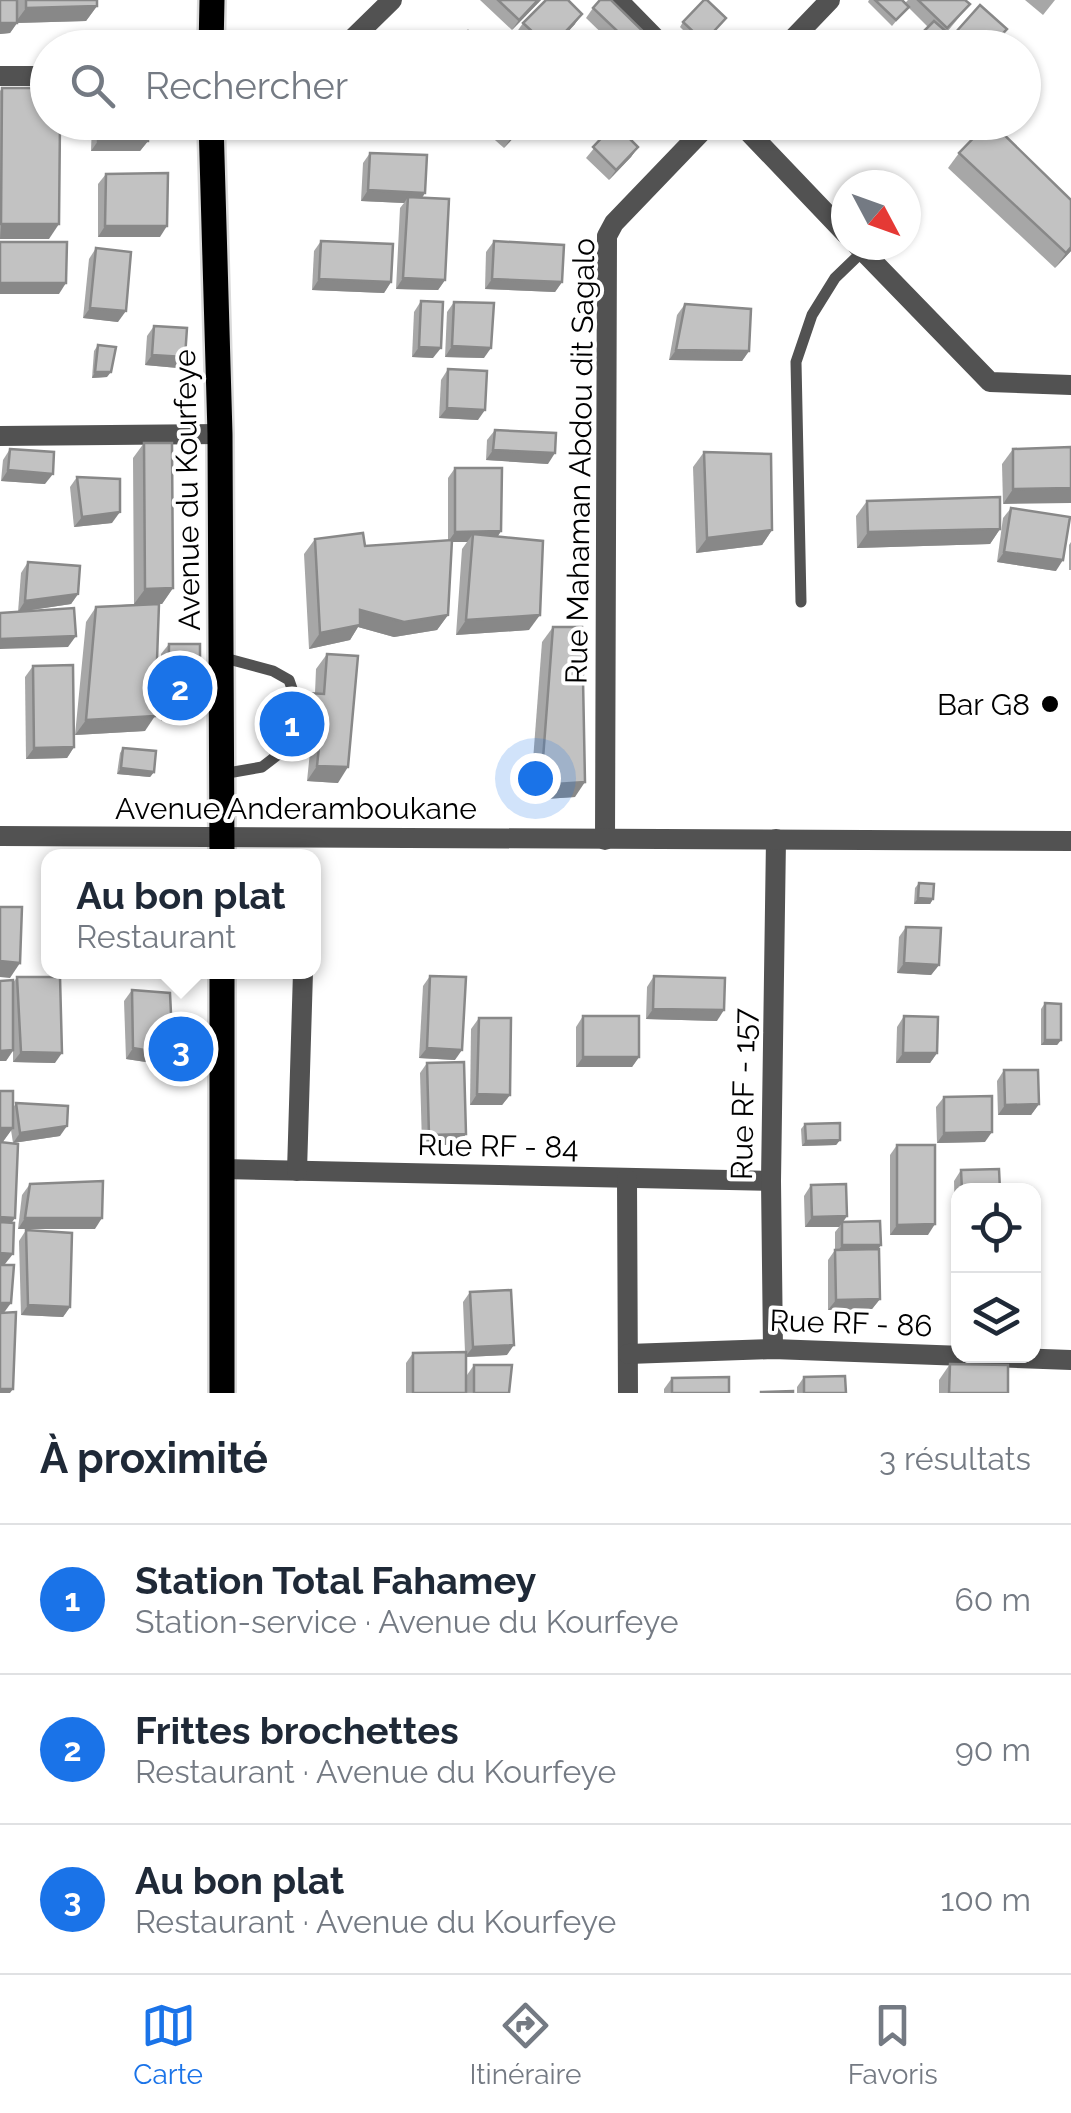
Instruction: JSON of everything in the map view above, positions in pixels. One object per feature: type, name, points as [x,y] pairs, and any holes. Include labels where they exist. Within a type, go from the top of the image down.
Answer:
[{"type":"main road","points":[[211,30],[212,0]]},
{"type":"main road","name":"Avenue du Kourfeye","points":[[211,140],[220,434],[222,847]]},
{"type":"main road","points":[[222,979],[222,1393]]},
{"type":"street","points":[[361,30],[392,0]]},
{"type":"street","points":[[618,0],[647,30]]},
{"type":"street","points":[[801,30],[830,0]]},
{"type":"street","points":[[0,76],[30,76]]},
{"type":"street","name":"Rue Mahaman Abdou dit Sagalo","points":[[605,840],[607,236],[614,223],[695,140]]},
{"type":"street","points":[[756,140],[831,218]]},
{"type":"street","points":[[872,260],[990,382],[1071,385]]},
{"type":"street","points":[[0,436],[220,434]]},
{"type":"street","name":"Avenue Anderamboukane","points":[[0,836],[222,847],[605,840],[1071,840]]},
{"type":"street","name":"Rue RF - 157","points":[[773,1349],[776,839]]},
{"type":"street","points":[[297,1171],[302,979]]},
{"type":"street","name":"Rue RF - 84","points":[[223,1169],[771,1181]]},
{"type":"street","points":[[627,1180],[628,1393]]},
{"type":"street","name":"Rue RF - 86","points":[[628,1354],[773,1349],[1071,1360]]},
{"type":"lane","points":[[801,602],[796,362],[812,315],[850,260]]},
{"type":"lane","points":[[222,658],[273,671],[289,680],[298,708]]},
{"type":"lane","points":[[222,774],[262,767],[293,743]]},
{"type":"building","points":[[0,0],[17,0],[17,23],[0,23]]},
{"type":"building","points":[[26,0],[97,0],[97,6],[26,8]]},
{"type":"building","points":[[498,0],[538,0],[519,20]]},
{"type":"building","points":[[546,0],[568,0],[582,14],[567,30],[531,30],[523,23]]},
{"type":"building","points":[[600,0],[611,0],[642,30],[616,30],[593,8]]},
{"type":"building","points":[[704,0],[726,18],[715,30],[691,30],[683,22]]},
{"type":"building","points":[[875,0],[902,0],[909,7],[896,20]]},
{"type":"building","points":[[918,0],[965,0],[970,4],[947,28]]},
{"type":"building","points":[[980,5],[1007,29],[1006,30],[958,30]]},
{"type":"building","points":[[934,21],[944,30],[925,30]]},
{"type":"building","points":[[2,88],[30,88],[30,140],[60,140],[59,224],[1,224]]},
{"type":"building","points":[[600,140],[631,140],[638,147],[616,170],[593,147]]},
{"type":"building","points":[[972,140],[1009,140],[1071,200],[1071,247],[1066,253],[959,153]]},
{"type":"building","points":[[370,153],[427,155],[425,193],[368,190]]},
{"type":"building","points":[[168,173],[167,226],[105,226],[106,174]]},
{"type":"building","points":[[408,197],[449,199],[445,280],[403,278]]},
{"type":"building","points":[[321,241],[393,244],[391,282],[319,279]]},
{"type":"building","points":[[494,241],[564,245],[562,282],[492,279]]},
{"type":"building","points":[[0,242],[67,242],[66,283],[0,283]]},
{"type":"building","points":[[96,248],[131,252],[126,311],[90,308]]},
{"type":"building","points":[[421,301],[443,302],[441,348],[419,347]]},
{"type":"building","points":[[454,302],[494,303],[491,348],[452,346]]},
{"type":"building","points":[[685,304],[751,309],[749,351],[676,350]]},
{"type":"building","points":[[154,326],[187,328],[185,357],[152,355]]},
{"type":"building","points":[[98,345],[116,347],[111,372],[95,372]]},
{"type":"building","points":[[448,369],[487,371],[485,410],[447,408]]},
{"type":"building","points":[[495,430],[556,433],[555,453],[493,450]]},
{"type":"building","points":[[144,443],[172,443],[173,588],[145,589]]},
{"type":"building","points":[[1071,447],[1071,488],[1013,489],[1013,449]]},
{"type":"building","points":[[10,449],[54,452],[53,474],[8,470]]},
{"type":"building","points":[[704,452],[771,454],[772,530],[707,538]]},
{"type":"building","points":[[455,468],[502,468],[501,531],[455,532]]},
{"type":"building","points":[[77,477],[120,479],[120,512],[82,517]]},
{"type":"building","points":[[1000,497],[1000,529],[868,532],[867,501]]},
{"type":"building","points":[[1011,508],[1070,517],[1063,560],[1004,552]]},
{"type":"building","points":[[363,533],[365,546],[452,540],[448,615],[404,622],[360,610],[360,625],[320,633],[315,539]]},
{"type":"building","points":[[473,534],[543,541],[540,615],[466,620]]},
{"type":"building","points":[[28,562],[80,566],[78,594],[25,601]]},
{"type":"building","points":[[159,604],[155,716],[86,720],[96,607]]},
{"type":"building","points":[[74,608],[76,636],[0,639],[0,613]]},
{"type":"building","points":[[553,627],[582,627],[585,782],[541,785]]},
{"type":"building","points":[[169,644],[200,644],[200,711],[168,711]]},
{"type":"building","points":[[327,654],[358,656],[348,767],[317,766],[321,727],[286,726],[289,692],[324,694]]},
{"type":"building","points":[[73,665],[74,747],[34,748],[33,666]]},
{"type":"building","points":[[123,748],[156,751],[154,772],[121,768]]},
{"type":"building","points":[[919,883],[934,884],[933,899],[918,898]]},
{"type":"building","points":[[0,907],[22,907],[20,963],[0,961]]},
{"type":"building","points":[[906,927],[941,928],[939,965],[904,963]]},
{"type":"building","points":[[430,976],[466,977],[462,1050],[427,1048]]},
{"type":"building","points":[[654,976],[725,978],[724,1010],[653,1009]]},
{"type":"building","points":[[17,977],[60,979],[62,1053],[21,1052]]},
{"type":"building","points":[[13,980],[13,1050],[0,1051],[0,981]]},
{"type":"building","points":[[132,990],[170,993],[173,1055],[133,1048]]},
{"type":"building","points":[[1045,1003],[1061,1004],[1061,1040],[1045,1040]]},
{"type":"building","points":[[583,1016],[639,1016],[639,1057],[583,1057]]},
{"type":"building","points":[[904,1016],[938,1017],[937,1053],[903,1053]]},
{"type":"building","points":[[479,1018],[511,1018],[510,1095],[477,1094]]},
{"type":"building","points":[[464,1062],[466,1134],[429,1135],[427,1063]]},
{"type":"building","points":[[1004,1070],[1038,1070],[1039,1104],[1005,1105]]},
{"type":"building","points":[[0,1091],[13,1091],[13,1128],[0,1128]]},
{"type":"building","points":[[992,1096],[992,1132],[944,1133],[944,1097]]},
{"type":"building","points":[[16,1103],[68,1106],[67,1126],[20,1133]]},
{"type":"building","points":[[840,1123],[840,1140],[806,1141],[805,1124]]},
{"type":"building","points":[[0,1142],[18,1144],[15,1218],[0,1217]]},
{"type":"building","points":[[897,1145],[935,1145],[935,1224],[897,1225]]},
{"type":"building","points":[[999,1169],[1000,1183],[962,1183],[961,1170]]},
{"type":"building","points":[[103,1181],[102,1218],[25,1218],[30,1184]]},
{"type":"building","points":[[846,1184],[847,1216],[812,1217],[811,1185]]},
{"type":"building","points":[[880,1221],[881,1245],[842,1245],[842,1222]]},
{"type":"building","points":[[0,1222],[14,1223],[13,1254],[0,1253]]},
{"type":"building","points":[[26,1230],[72,1233],[70,1307],[28,1305]]},
{"type":"building","points":[[879,1249],[880,1299],[836,1300],[835,1250]]},
{"type":"building","points":[[0,1265],[14,1265],[11,1303],[0,1303]]},
{"type":"building","points":[[511,1290],[514,1345],[473,1347],[470,1292]]},
{"type":"building","points":[[16,1312],[13,1389],[0,1389],[0,1313]]},
{"type":"building","points":[[466,1352],[466,1393],[413,1393],[413,1353]]},
{"type":"building","points":[[950,1364],[1008,1365],[1008,1393],[949,1393]]},
{"type":"building","points":[[474,1365],[512,1365],[509,1393],[474,1393]]},
{"type":"building","points":[[845,1376],[846,1393],[804,1393],[804,1377]]},
{"type":"building","points":[[729,1377],[729,1393],[672,1393],[672,1378]]},
{"type":"place","name":"Frittes brochettes","points":[[180,688]]},
{"type":"place","name":"Bar G8","points":[[1050,704]]},
{"type":"place","name":"Station Total Fahamey","points":[[292,724]]},
{"type":"place","name":"Au bon plat","points":[[181,1049]]}]
